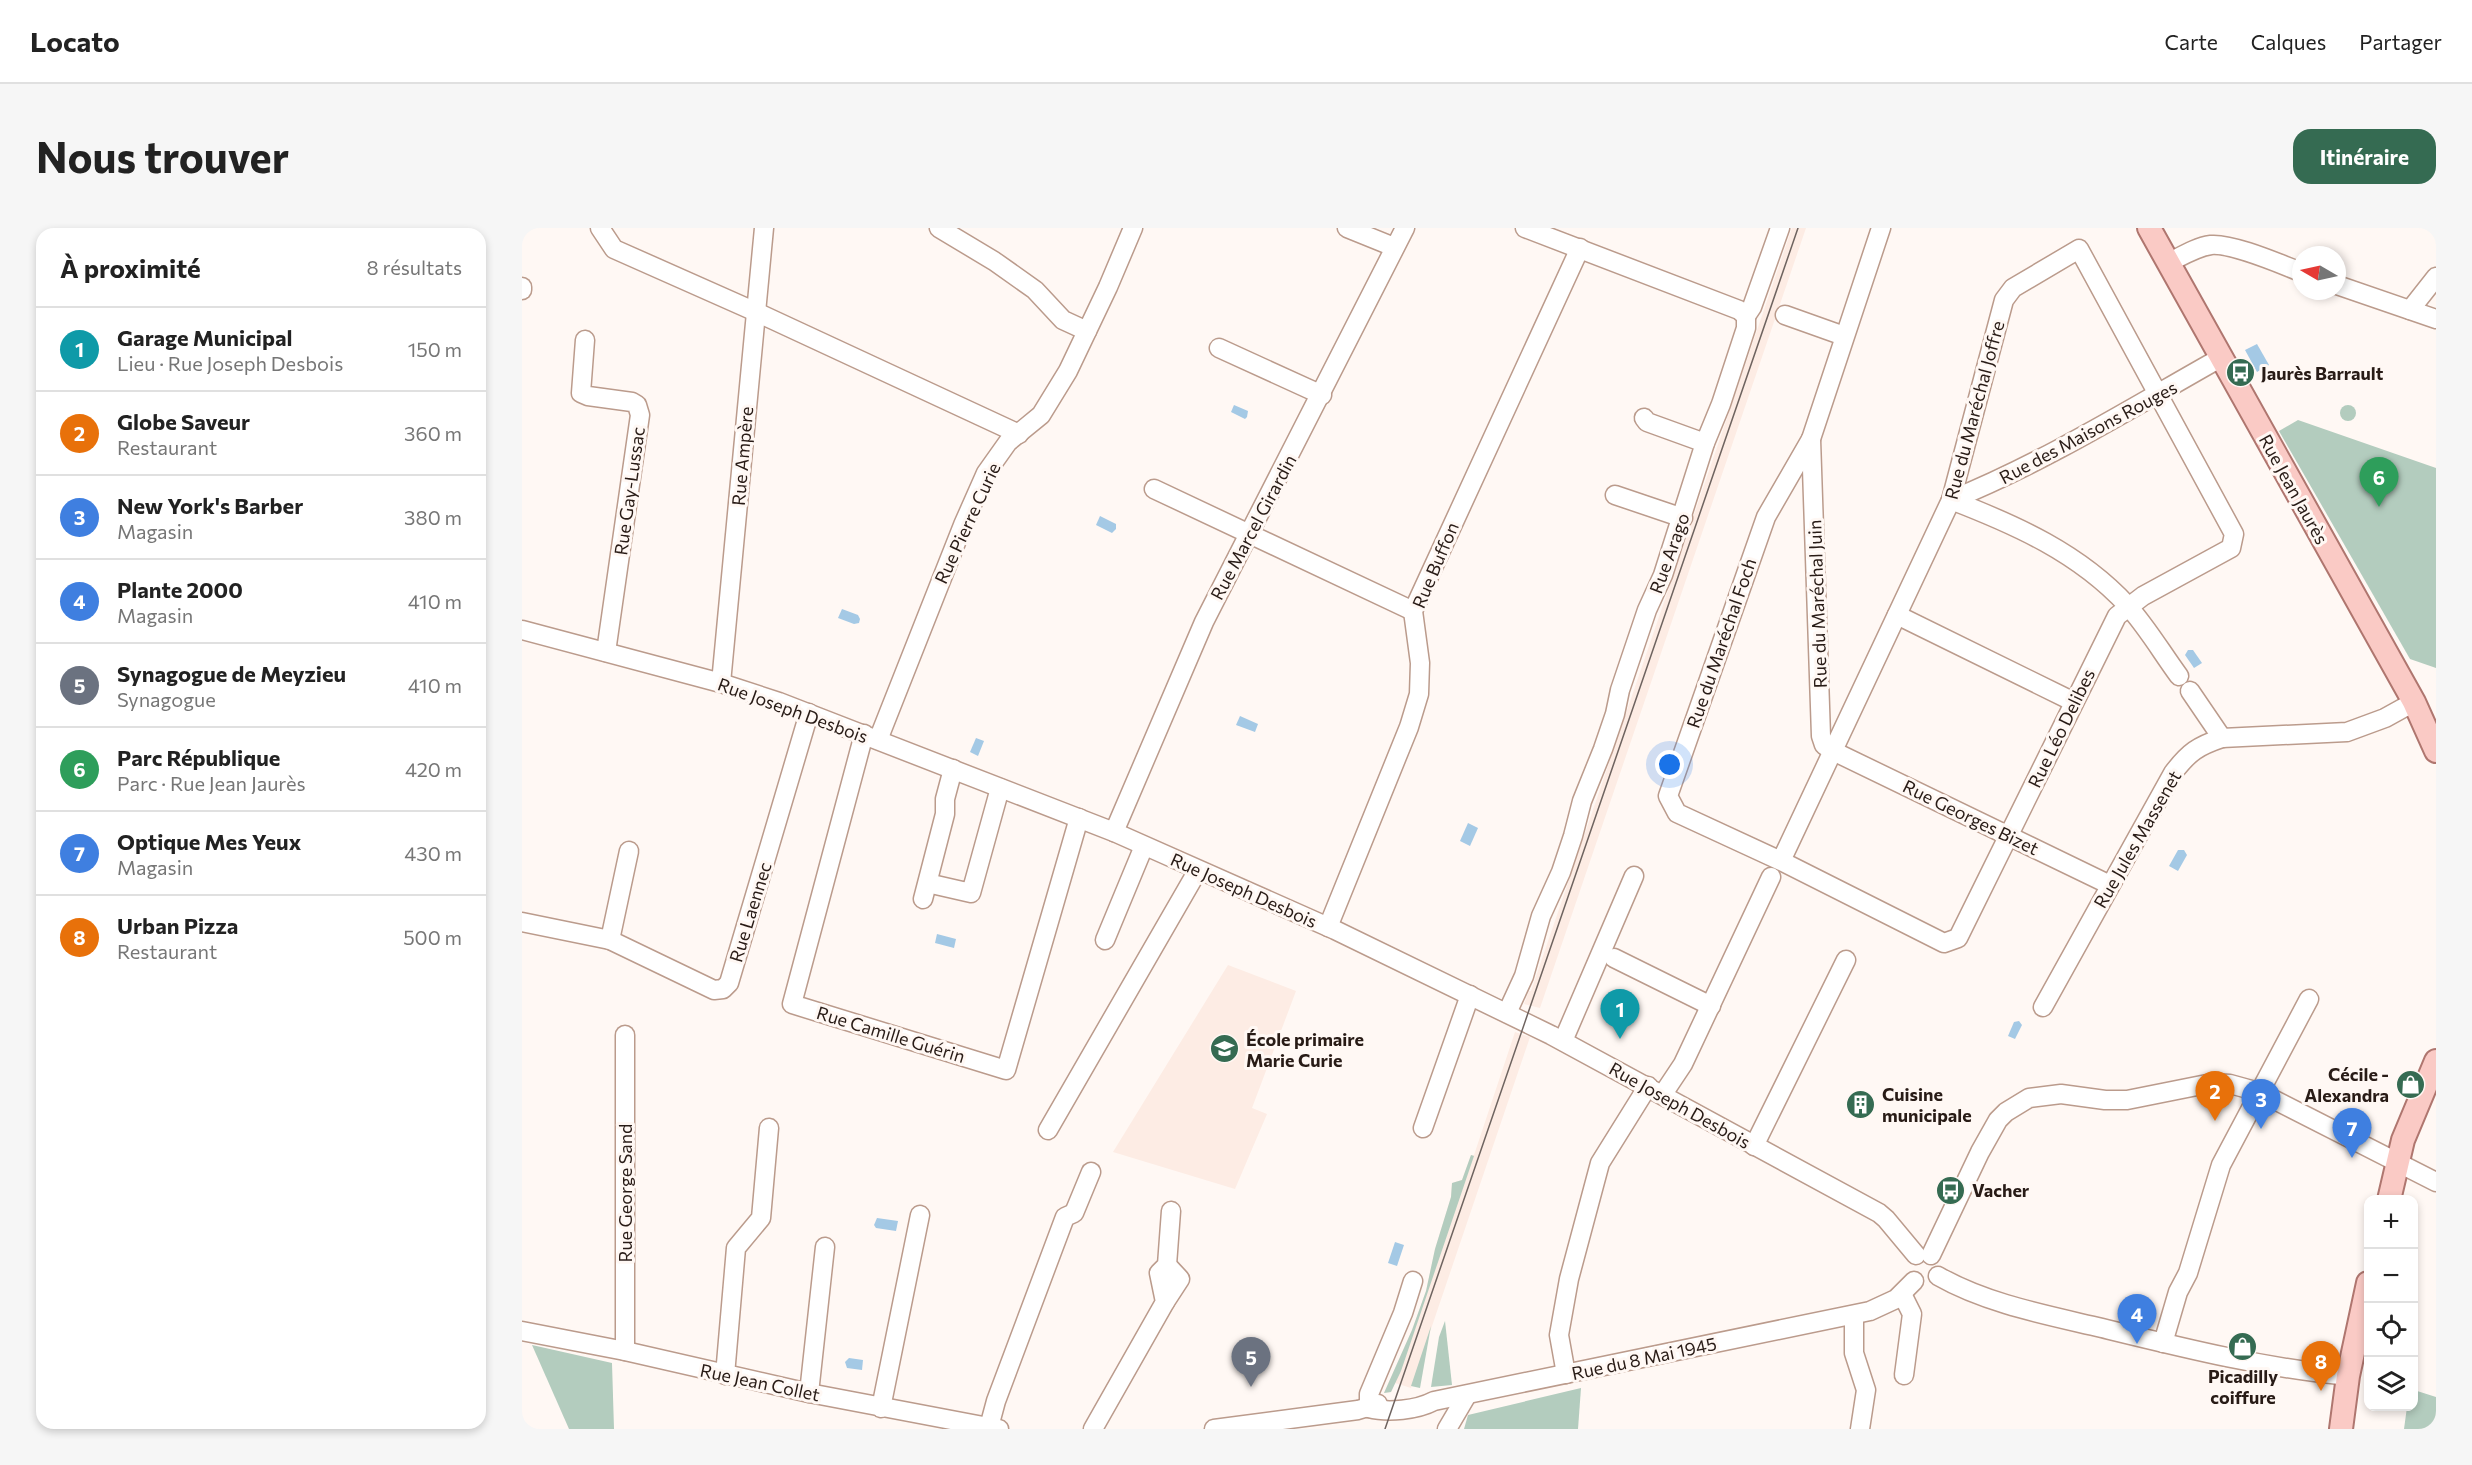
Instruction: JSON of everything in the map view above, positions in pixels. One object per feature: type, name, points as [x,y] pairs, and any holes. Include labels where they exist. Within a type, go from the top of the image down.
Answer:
[{"type":"main road","name":"Rue Jean Jaurès","points":[[2149,228],[2330,556],[2414,702],[2436,751]]},
{"type":"main road","points":[[2390,1195],[2403,1140],[2436,1061]]},
{"type":"main road","points":[[2341,1429],[2348,1376],[2364,1302]]},
{"type":"street","points":[[600,228],[614,249],[756,312],[1018,434]]},
{"type":"street","name":"Rue Ampère","points":[[721,683],[764,228]]},
{"type":"street","points":[[939,228],[994,261],[1035,290],[1064,320],[1087,331]]},
{"type":"street","name":"Rue Pierre Curie","points":[[871,737],[986,473],[1008,442],[1041,415],[1068,371],[1132,228]]},
{"type":"street","points":[[1347,228],[1394,247]]},
{"type":"street","name":"Rue Marcel Girardin","points":[[1114,832],[1204,622],[1322,395],[1405,228]]},
{"type":"street","points":[[1525,228],[1739,310],[1746,316]]},
{"type":"street","name":"Rue Arago","points":[[1507,1013],[1524,975],[1542,916],[1561,872],[1582,801],[1606,740],[1647,610],[1663,575],[1705,443],[1738,356],[1746,328],[1746,316],[1752,307],[1780,228]]},
{"type":"street","name":"Rue du Maréchal Juin","points":[[1833,751],[1824,745],[1821,736],[1811,439],[1881,228]]},
{"type":"street","points":[[2168,263],[2194,250],[2213,245],[2234,248],[2292,269]]},
{"type":"street","name":"Rue Buffon","points":[[1328,927],[1409,727],[1419,694],[1419,663],[1413,611],[1580,248]]},
{"type":"street","name":"Rue du Maréchal Joffre","points":[[1833,751],[1951,500],[2004,300],[2013,288],[2079,249],[2157,395]]},
{"type":"street","points":[[2410,310],[2436,277]]},
{"type":"street","points":[[2346,288],[2436,319]]},
{"type":"street","points":[[1785,315],[1844,336]]},
{"type":"street","name":"Rue Gay-Lussac","points":[[585,340],[580,393],[632,402],[637,405],[640,415],[606,652]]},
{"type":"street","points":[[1219,348],[1322,395]]},
{"type":"street","name":"Rue des Maisons Rouges","points":[[1951,500],[1992,483],[2157,395],[2222,357]]},
{"type":"street","name":"Rue Léo Delibes","points":[[1781,861],[1944,943],[1958,938],[2117,616],[2128,606],[2231,548],[2234,534],[2157,395]]},
{"type":"street","points":[[1644,418],[1647,422],[1705,443]]},
{"type":"street","name":"Rue du Maréchal Foch","points":[[1781,861],[1677,813],[1668,796],[1766,517],[1811,439]]},
{"type":"street","points":[[1154,489],[1413,611]]},
{"type":"street","points":[[1615,495],[1683,518]]},
{"type":"street","points":[[1951,500],[2027,531],[2091,571],[2128,606],[2180,676]]},
{"type":"street","points":[[1897,615],[2074,702]]},
{"type":"street","name":"Rue Joseph Desbois","points":[[522,630],[721,683],[809,713],[1114,832],[1328,927],[1507,1013],[1655,1090],[1879,1214],[1923,1255]]},
{"type":"street","points":[[2190,691],[2222,738]]},
{"type":"street","name":"Rue Jules Massenet","points":[[2043,1007],[2110,885],[2187,754],[2204,744],[2222,738],[2348,732],[2385,718],[2414,702]]},
{"type":"street","name":"Rue Laennec","points":[[522,922],[610,940],[714,990],[723,989],[729,983],[809,713]]},
{"type":"street","name":"Rue Camille Guérin","points":[[871,737],[792,1004],[1006,1070],[1079,818]]},
{"type":"street","points":[[1781,861],[1833,751]]},
{"type":"street","name":"Rue Georges Bizet","points":[[1833,751],[2110,885]]},
{"type":"street","points":[[923,899],[945,814],[945,799],[952,769]]},
{"type":"street","points":[[936,885],[971,892],[1000,788]]},
{"type":"street","points":[[1105,940],[1144,846]]},
{"type":"street","points":[[610,940],[629,851]]},
{"type":"street","points":[[1048,1130],[1198,870]]},
{"type":"street","points":[[1563,1041],[1634,876]]},
{"type":"street","points":[[1566,1374],[1559,1335],[1569,1279],[1600,1163],[1655,1090],[1683,1065],[1771,877]]},
{"type":"street","points":[[1614,958],[1711,1005]]},
{"type":"street","points":[[1754,1146],[1846,960]]},
{"type":"street","points":[[1423,1128],[1470,995]]},
{"type":"street","points":[[2163,1343],[2178,1292],[2188,1273],[2221,1165],[2309,999]]},
{"type":"street","name":"Rue George Sand","points":[[625,1035],[626,1351]]},
{"type":"street","points":[[1904,1375],[1912,1314],[1908,1268],[1923,1255],[1990,1133],[2006,1112],[2023,1101],[2043,1095],[2061,1094],[2094,1099],[2127,1100],[2212,1083],[2230,1084],[2259,1092],[2436,1182]]},
{"type":"street","points":[[725,1375],[736,1248],[761,1218],[769,1128]]},
{"type":"street","points":[[994,1428],[996,1401],[1065,1217],[1074,1213],[1091,1172]]},
{"type":"street","points":[[1093,1429],[1165,1302],[1159,1273],[1167,1265],[1171,1211]]},
{"type":"street","points":[[881,1408],[920,1215]]},
{"type":"street","points":[[809,1393],[825,1247]]},
{"type":"street","points":[[1923,1255],[1940,1266],[1938,1276],[1956,1286],[2001,1302],[2163,1343],[2286,1369],[2348,1376]]},
{"type":"street","name":"Rue du 8 Mai 1945","points":[[1214,1429],[1369,1408],[1380,1411],[1418,1407],[1441,1400],[1854,1315],[1884,1306],[1908,1288],[1930,1283],[1938,1276]]},
{"type":"street","points":[[1369,1408],[1369,1394],[1403,1312],[1413,1281]]},
{"type":"street","points":[[1854,1315],[1854,1353],[1866,1389],[1860,1429]]},
{"type":"street","name":"Rue Jean Collet","points":[[522,1331],[626,1351],[725,1375],[881,1408],[994,1428]]},
{"type":"street","points":[[1445,1429],[1457,1416],[1467,1395]]},
{"type":"street","points":[[1441,1400],[1449,1414],[1445,1429]]},
{"type":"street","points":[[1438,1429],[1441,1400]]},
{"type":"shaded area","points":[[1792,228],[1806,228],[1540,1008],[1524,1004],[1531,991]]},
{"type":"shaded area","name":"École primaire Marie Curie","points":[[1228,965],[1296,991],[1252,1108],[1267,1114],[1235,1189],[1113,1152]]},
{"type":"shaded area","points":[[1515,1032],[1530,1037],[1411,1388],[1395,1383],[1391,1392],[1384,1393],[1412,1330],[1426,1291],[1435,1249],[1451,1197],[1452,1183],[1462,1180],[1471,1155],[1474,1155]]},
{"type":"green space","points":[[2348,405],[2354,407],[2356,413],[2354,419],[2348,421],[2342,419],[2340,413],[2342,407]]},
{"type":"green space","points":[[2298,420],[2436,468],[2436,668],[2410,659],[2279,431]]},
{"type":"green space","points":[[1471,1155],[1474,1156],[1401,1371],[1391,1392],[1384,1393],[1412,1330],[1426,1291],[1435,1249],[1451,1197],[1452,1183],[1462,1180]]},
{"type":"green space","points":[[1445,1321],[1452,1385],[1431,1387],[1439,1337]]},
{"type":"green space","points":[[1431,1326],[1420,1388],[1411,1386]]},
{"type":"green space","points":[[532,1345],[612,1363],[614,1429],[569,1429]]},
{"type":"green space","points":[[1581,1388],[1578,1429],[1464,1429],[1468,1415]]},
{"type":"green space","points":[[2418,1391],[2436,1397],[2436,1429],[2404,1429],[2406,1411],[2418,1411]]},
{"type":"water","points":[[2257,344],[2269,365],[2257,372],[2245,350]]},
{"type":"water","points":[[1234,405],[1248,411],[1245,419],[1231,412]]},
{"type":"water","points":[[1100,516],[1116,524],[1116,529],[1112,533],[1096,525]]},
{"type":"water","points":[[842,609],[858,615],[859,623],[854,624],[838,618]]},
{"type":"water","points":[[2188,650],[2193,650],[2202,663],[2194,668],[2185,655]]},
{"type":"water","points":[[1240,716],[1258,724],[1255,732],[1236,725]]},
{"type":"water","points":[[976,738],[984,741],[978,756],[970,752]]},
{"type":"water","points":[[1468,823],[1478,828],[1470,846],[1460,841]]},
{"type":"water","points":[[2178,850],[2184,850],[2187,855],[2178,871],[2169,866]]},
{"type":"water","points":[[937,934],[956,939],[954,948],[935,943]]},
{"type":"water","points":[[2019,1021],[2022,1025],[2015,1039],[2008,1036],[2014,1022]]},
{"type":"water","points":[[877,1218],[898,1221],[896,1231],[876,1228],[874,1225]]},
{"type":"water","points":[[1395,1242],[1404,1245],[1397,1266],[1388,1263]]},
{"type":"water","points":[[849,1358],[863,1360],[862,1370],[847,1368],[845,1362]]},
{"type":"tram line","points":[[1385,1429],[1798,228]]},
{"type":"place","name":"Jaurès Barrault","points":[[2240,373]]},
{"type":"place","name":"Parc République","points":[[2379,507]]},
{"type":"place","name":"Garage Municipal","points":[[1620,1039]]},
{"type":"place","name":"École primaire Marie Curie","points":[[1225,1049]]},
{"type":"place","name":"Cécile - Alexandra","points":[[2410,1084]]},
{"type":"place","name":"Cuisine municipale","points":[[1861,1104]]},
{"type":"place","name":"Globe Saveur","points":[[2215,1121]]},
{"type":"place","name":"New York's Barber","points":[[2261,1129]]},
{"type":"place","name":"Optique Mes Yeux","points":[[2352,1158]]},
{"type":"place","name":"Vacher","points":[[1951,1190]]},
{"type":"place","name":"Plante 2000","points":[[2137,1344]]},
{"type":"place","name":"Picadilly coiffure","points":[[2243,1347]]},
{"type":"place","name":"Synagogue de Meyzieu","points":[[1251,1387]]},
{"type":"place","name":"Urban Pizza","points":[[2321,1391]]}]
